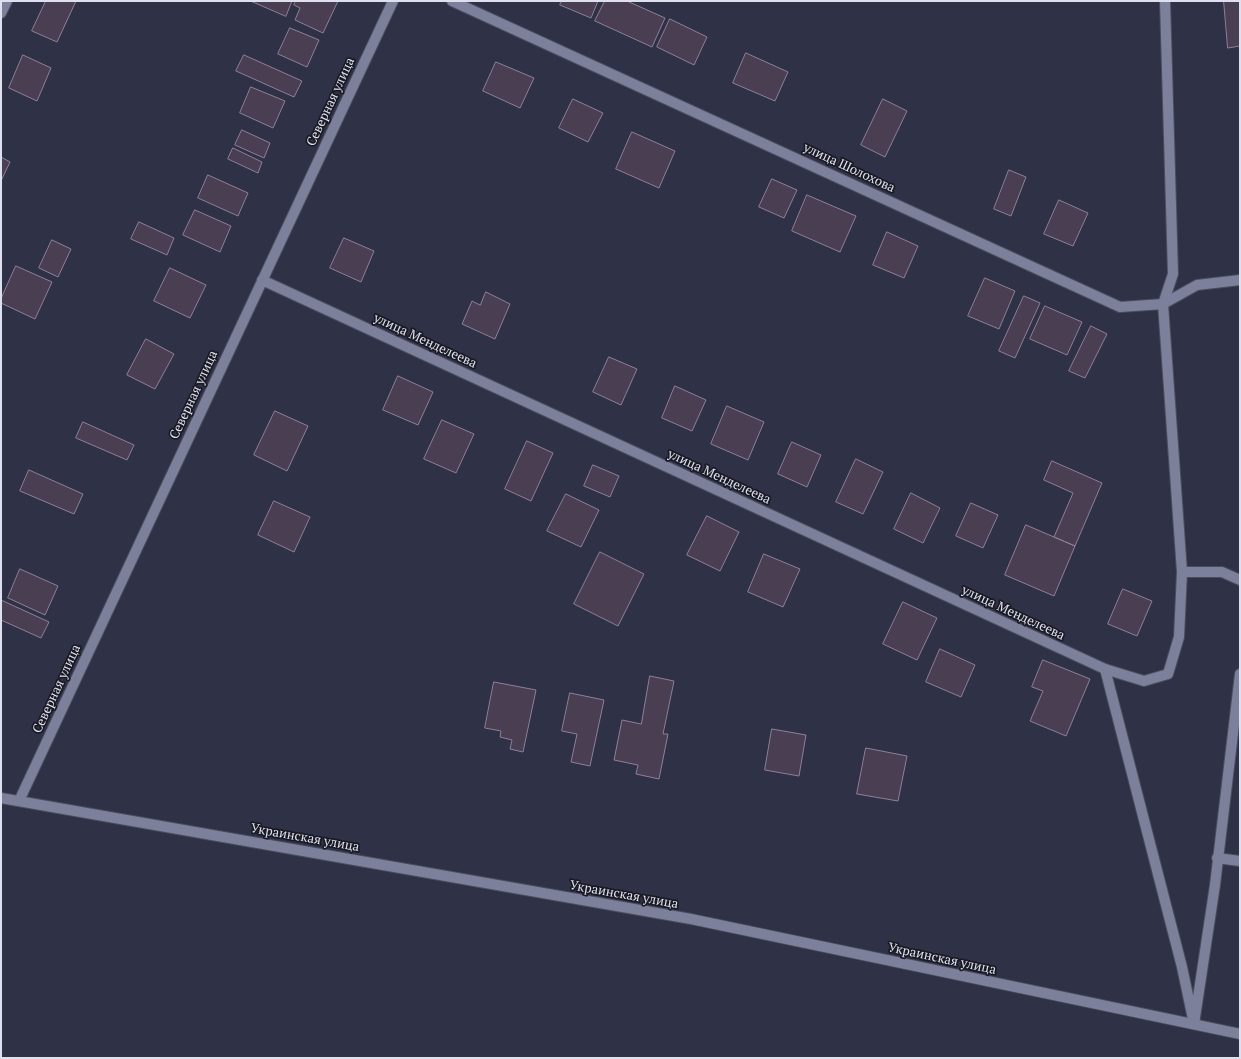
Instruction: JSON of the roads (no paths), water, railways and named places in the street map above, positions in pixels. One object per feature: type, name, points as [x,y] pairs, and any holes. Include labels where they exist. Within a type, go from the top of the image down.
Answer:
[{"type":"street","points":[[1,14],[7,1]]},
{"type":"street","name":"Северная улица","points":[[19,801],[393,1]]},
{"type":"street","name":"улица Шолохова","points":[[452,1],[1120,307],[1163,304],[1197,285],[1240,280]]},
{"type":"street","points":[[1165,1],[1173,274],[1163,304],[1182,572],[1222,572],[1240,580]]},
{"type":"street","name":"улица Менделеева","points":[[262,280],[1105,670],[1144,681],[1168,674],[1179,637],[1182,572]]},
{"type":"street","points":[[1105,670],[1182,966],[1194,1024]]},
{"type":"street","points":[[1194,1024],[1236,735],[1240,674]]},
{"type":"street","name":"Украинская улица","points":[[1,798],[691,920],[1240,1034]]},
{"type":"street","points":[[1217,858],[1240,861]]}]
